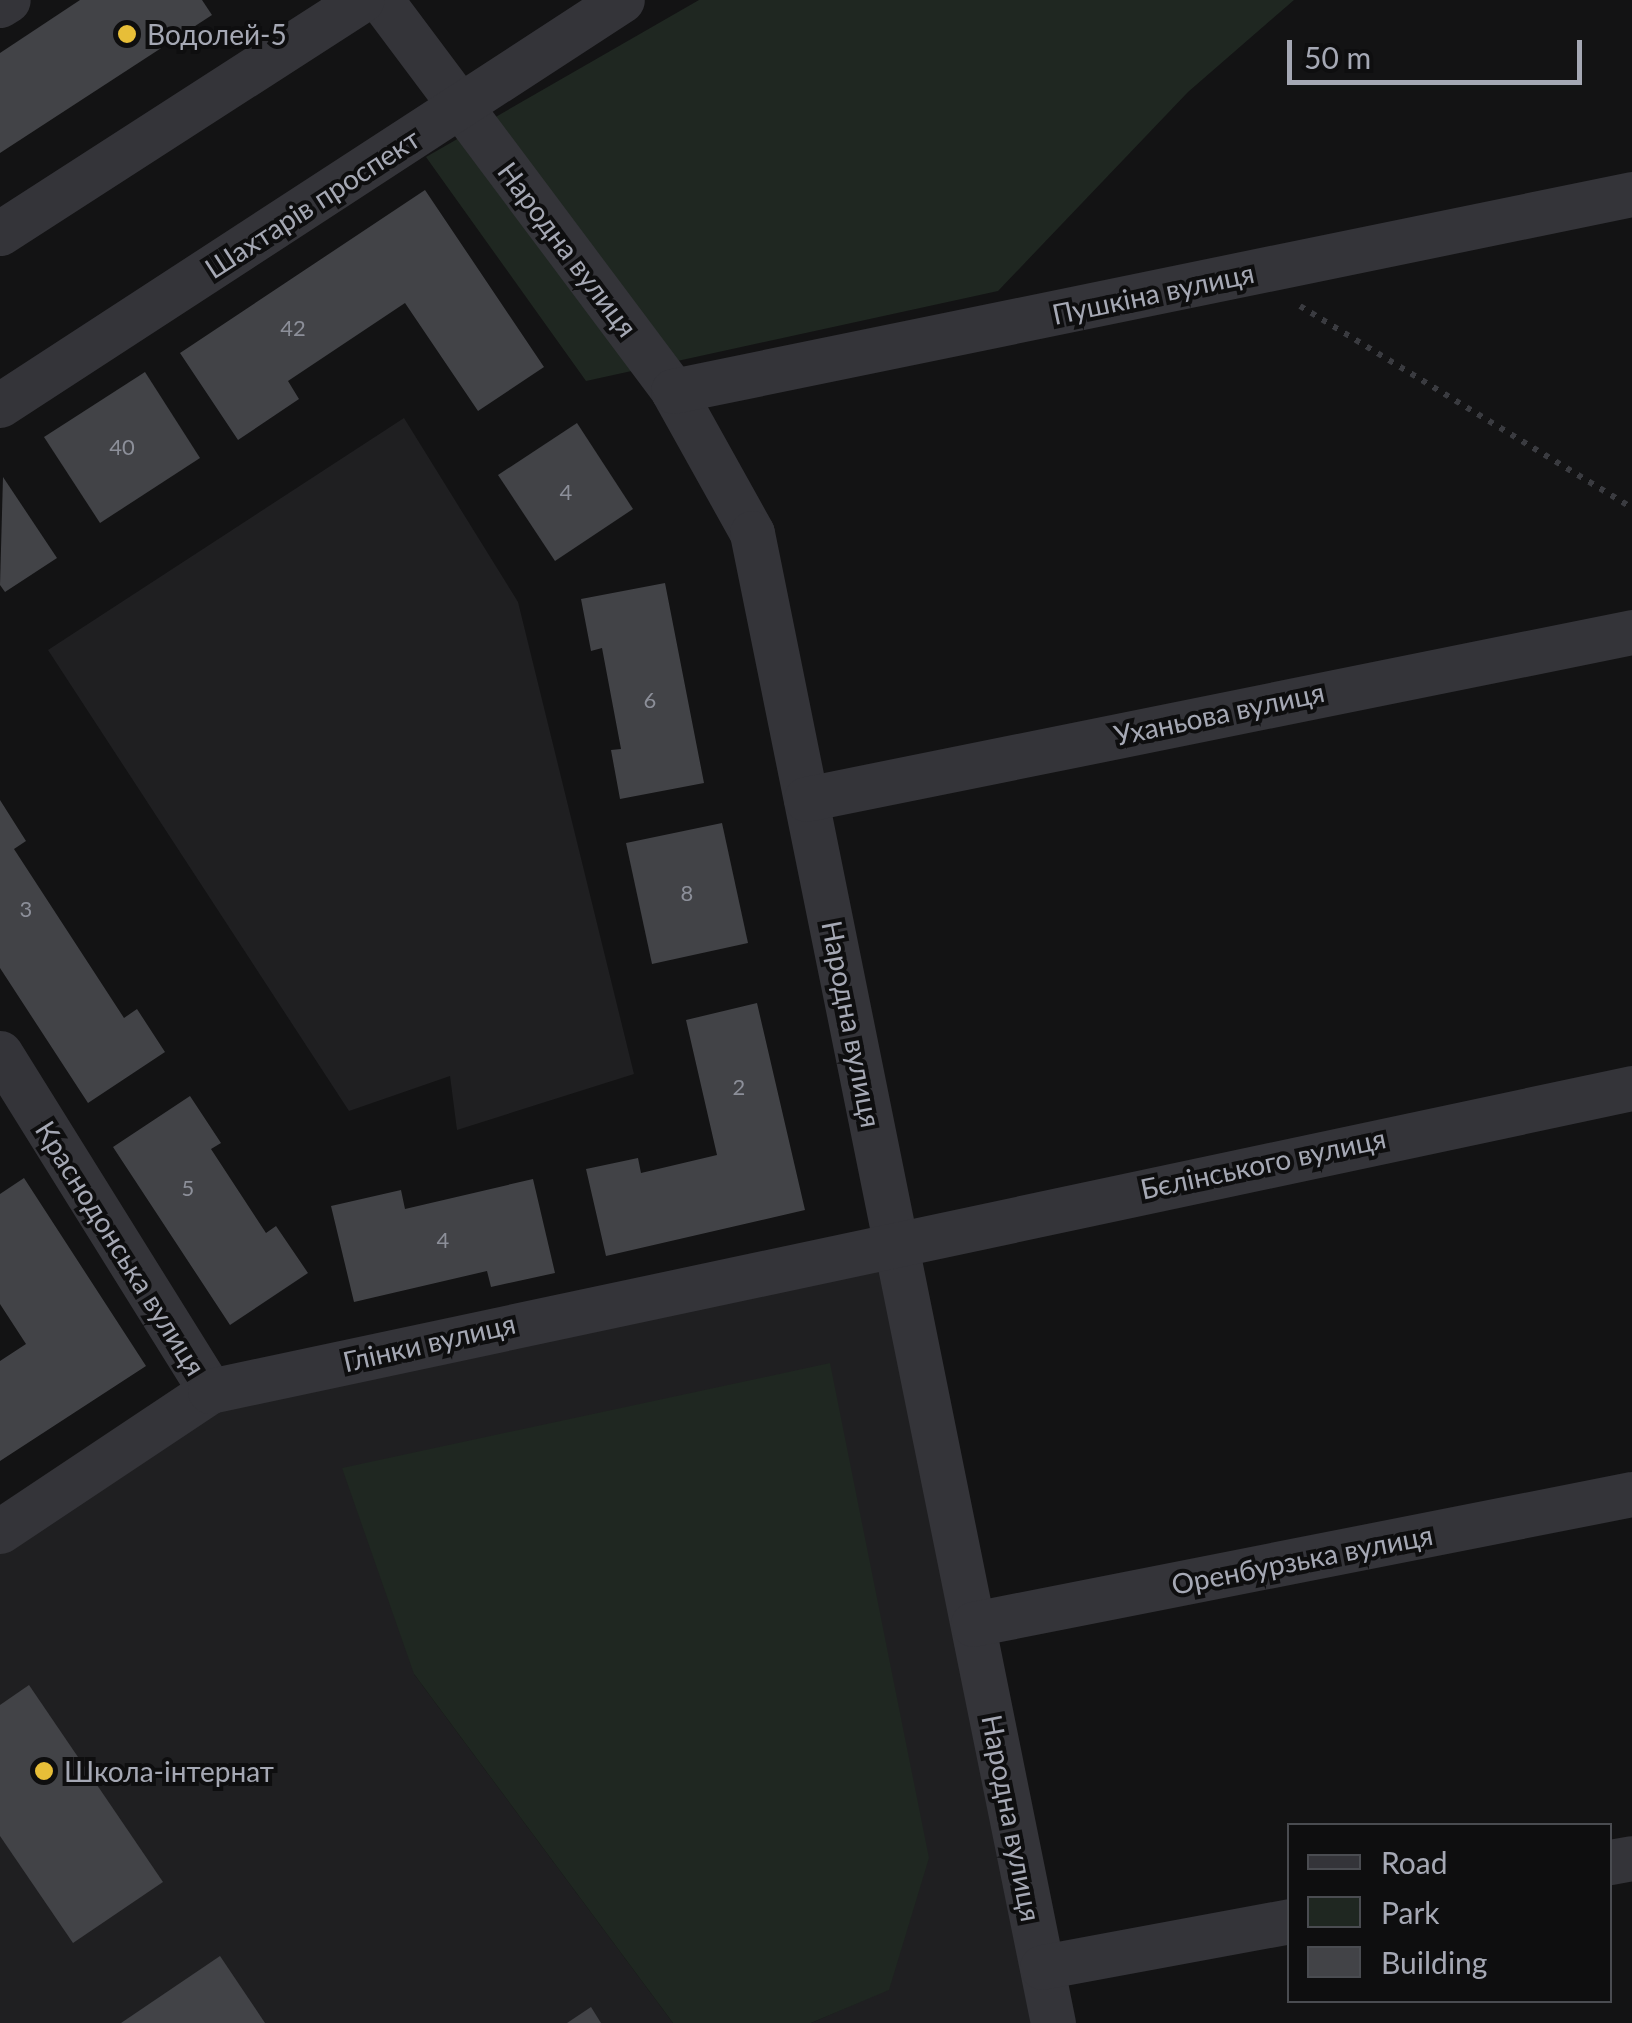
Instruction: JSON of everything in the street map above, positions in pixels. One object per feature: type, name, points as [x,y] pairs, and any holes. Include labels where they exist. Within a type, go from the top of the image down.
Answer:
[{"type":"street","points":[[0,6],[8,0]]},
{"type":"street","points":[[0,232],[361,0]]},
{"type":"street","name":"Народна вулиця","points":[[381,0],[674,392],[752,533],[1053,2023]]},
{"type":"street","name":"Шахтарів проспект","points":[[0,404],[622,0]]},
{"type":"street","name":"Пушкіна вулиця","points":[[674,392],[1632,194]]},
{"type":"street","name":"Уханьова вулиця","points":[[806,799],[1632,632]]},
{"type":"street","name":"Краснодонська вулиця","points":[[0,1054],[210,1391]]},
{"type":"street","name":"Бєлінського вулиця","points":[[895,1239],[1632,1088]]},
{"type":"street","name":"Глінки вулиця","points":[[0,1531],[210,1391],[895,1239]]},
{"type":"street","name":"Оренбурзька вулиця","points":[[973,1624],[1632,1494]]},
{"type":"street","points":[[1042,1967],[1287,1922]]},
{"type":"path","points":[[1245,274],[1632,508]]},
{"type":"shaded area","points":[[404,418],[518,602],[634,1074],[457,1130],[450,1076],[349,1111],[48,650]]},
{"type":"shaded area","points":[[895,1239],[1053,2023],[811,2023],[889,1989],[414,1674],[673,2023],[0,2023],[0,1531],[210,1391]]},
{"type":"green space","points":[[699,0],[1294,0],[1188,92],[998,291],[586,381],[426,157]]},
{"type":"green space","points":[[830,1363],[929,1858],[889,1990],[811,2023],[673,2023],[414,1674],[342,1468]]},
{"type":"building","points":[[80,0],[202,0],[212,15],[0,153],[0,53]]},
{"type":"building","points":[[425,190],[544,367],[478,411],[405,303],[288,381],[299,399],[238,440],[180,353]]},
{"type":"building","points":[[145,372],[200,458],[100,523],[44,437]]},
{"type":"building","points":[[577,423],[633,509],[555,561],[498,475]]},
{"type":"building","points":[[3,477],[57,558],[5,592],[0,585]]},
{"type":"building","points":[[665,583],[704,783],[620,799],[611,750],[621,749],[602,648],[591,651],[581,599]]},
{"type":"building","points":[[0,800],[26,841],[14,849],[124,1018],[137,1009],[165,1052],[88,1103],[0,968]]},
{"type":"building","points":[[722,823],[748,943],[652,964],[626,843]]},
{"type":"building","points":[[757,1003],[805,1210],[606,1256],[586,1169],[638,1158],[641,1173],[717,1155],[686,1020]]},
{"type":"building","points":[[190,1096],[221,1143],[211,1149],[266,1233],[276,1226],[308,1273],[230,1325],[113,1147]]},
{"type":"building","points":[[24,1178],[146,1366],[0,1461],[0,1361],[26,1344],[0,1304],[0,1194]]},
{"type":"building","points":[[533,1179],[555,1273],[491,1287],[487,1271],[354,1302],[331,1206],[401,1190],[405,1209]]},
{"type":"building","name":"Школа-інтернат","points":[[29,1685],[163,1882],[73,1943],[0,1836],[0,1705]]},
{"type":"building","points":[[220,1956],[265,2023],[121,2023]]},
{"type":"building","points":[[591,2007],[601,2023],[567,2023]]},
{"type":"place","name":"Водолей-5","points":[[127,34]]},
{"type":"place","name":"Школа-інтернат","points":[[44,1771]]}]
